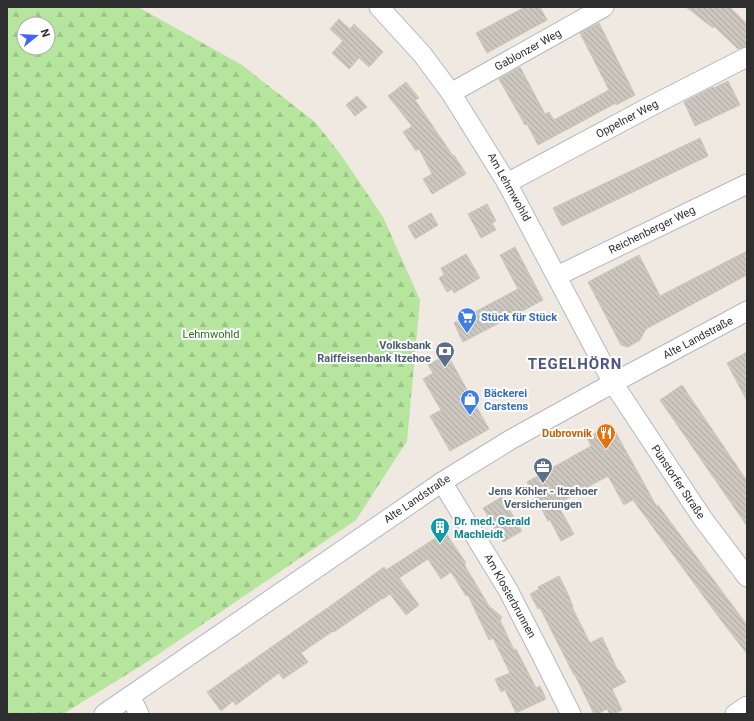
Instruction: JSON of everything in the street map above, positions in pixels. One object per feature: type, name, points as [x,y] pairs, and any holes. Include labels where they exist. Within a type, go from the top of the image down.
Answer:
[{"type":"street","name":"Am Lehmwohld","points":[[379,7],[422,54],[451,93],[507,183],[613,383]]},
{"type":"street","name":"Gablonzer Weg","points":[[451,93],[604,7]]},
{"type":"street","name":"Oppelner Weg","points":[[507,183],[747,57]]},
{"type":"street","name":"Reichenberger Weg","points":[[557,276],[747,184]]},
{"type":"street","name":"Alte Landstraße","points":[[104,714],[442,482],[510,440],[747,311]]},
{"type":"street","name":"Pünstorfer Straße","points":[[613,383],[703,519],[747,577]]},
{"type":"street","name":"Am Klosterbrunnen","points":[[442,482],[508,590],[572,714]]},
{"type":"street","points":[[130,696],[139,714]]},
{"type":"street","points":[[735,714],[747,706]]},
{"type":"green space","name":"Lehmwohld","points":[[7,7],[138,7],[242,65],[316,123],[341,155],[383,217],[420,300],[407,441],[356,520],[147,662],[63,714],[7,714]]},
{"type":"building","points":[[525,7],[540,7],[547,20],[487,53],[476,33]]},
{"type":"building","points":[[686,7],[730,7],[747,24],[747,46],[738,49],[714,26],[713,28]]},
{"type":"building","points":[[339,19],[350,29],[354,24],[383,52],[369,67],[359,58],[349,69],[332,53],[343,41],[330,29]]},
{"type":"building","points":[[599,23],[635,95],[616,105],[616,103],[538,145],[527,124],[525,125],[499,79],[520,67],[545,114],[549,112],[554,120],[609,90],[580,33]]},
{"type":"building","points":[[728,81],[740,105],[695,126],[684,102]]},
{"type":"building","points":[[406,82],[419,98],[415,100],[466,174],[432,194],[423,179],[432,174],[419,149],[416,151],[403,132],[412,126],[388,96]]},
{"type":"building","points":[[357,96],[367,107],[355,116],[346,105]]},
{"type":"building","points":[[700,138],[708,156],[562,226],[553,208]]},
{"type":"building","points":[[487,204],[496,221],[492,223],[496,230],[481,238],[468,214]]},
{"type":"building","points":[[431,213],[438,225],[415,239],[408,226]]},
{"type":"building","points":[[515,247],[543,300],[463,342],[454,323],[518,289],[500,255]]},
{"type":"building","points":[[747,251],[747,275],[646,329],[640,340],[628,347],[621,345],[588,282],[639,255],[660,296]]},
{"type":"building","points":[[466,254],[480,278],[454,293],[452,289],[447,292],[439,278],[444,275],[441,268]]},
{"type":"building","points":[[747,352],[747,401],[727,363]]},
{"type":"building","points":[[447,354],[489,429],[450,451],[430,416],[441,410],[423,379],[433,373],[428,365]]},
{"type":"building","points":[[682,385],[747,481],[747,526],[660,400]]},
{"type":"building","points":[[611,424],[657,507],[658,505],[747,625],[747,654],[633,500],[624,505],[608,476],[557,504],[574,534],[561,541],[550,520],[548,521],[527,482],[591,446],[587,438]]},
{"type":"building","points":[[502,497],[522,531],[503,542],[483,508]]},
{"type":"building","points":[[445,532],[466,563],[464,564],[489,606],[502,617],[500,620],[514,650],[516,649],[536,688],[540,686],[546,699],[516,713],[505,690],[501,692],[495,679],[510,673],[493,638],[489,640],[468,595],[466,596],[451,572],[441,579],[428,559],[399,578],[419,605],[406,615],[390,594],[301,653],[308,662],[283,679],[279,673],[236,705],[233,701],[221,711],[207,692],[384,567],[386,570]]},
{"type":"building","points":[[559,576],[568,594],[572,607],[590,643],[602,637],[618,671],[619,670],[626,682],[612,689],[622,710],[614,714],[610,714],[607,709],[594,714],[540,608],[538,609],[530,594],[539,589],[538,587]]},
{"type":"place","name":"Stück für Stück","points":[[467,334]]},
{"type":"place","name":"Volksbank Raiffeisenbank Itzehoe","points":[[445,368]]},
{"type":"place","name":"Bäckerei Carstens","points":[[470,416]]},
{"type":"place","name":"Dubrovnik","points":[[606,450]]},
{"type":"place","name":"Jens Köhler - Itzehoer Versicherungen","points":[[543,484]]},
{"type":"place","name":"Dr. med. Gerald Machleidt","points":[[440,544]]},
{"type":"district","name":"TEGELHÖRN","points":[[575,364]]}]
